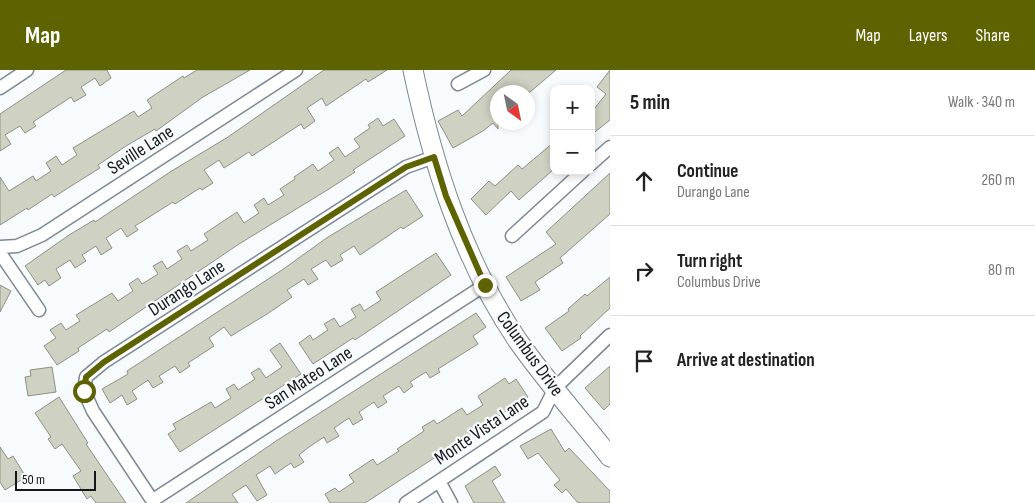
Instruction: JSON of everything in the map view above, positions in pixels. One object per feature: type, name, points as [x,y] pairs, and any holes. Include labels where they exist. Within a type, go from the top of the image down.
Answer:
[{"type":"street","points":[[0,88],[27,70]]},
{"type":"street","name":"Seville Lane","points":[[0,247],[17,246],[42,234],[296,70]]},
{"type":"street","name":"Columbus Drive","points":[[414,70],[434,157],[446,196],[485,285],[518,341],[610,457]]},
{"type":"street","points":[[458,84],[484,70]]},
{"type":"street","points":[[595,160],[610,147]]},
{"type":"street","name":"Durango Lane","points":[[154,502],[93,411],[84,391],[86,377],[104,362],[406,167],[434,157]]},
{"type":"street","points":[[512,236],[579,175]]},
{"type":"street","points":[[0,253],[39,310]]},
{"type":"street","name":"San Mateo Lane","points":[[154,502],[485,285]]},
{"type":"street","name":"Monte Vista Lane","points":[[406,503],[543,412],[555,388],[610,335]]},
{"type":"street","points":[[439,481],[451,503]]},
{"type":"building","points":[[66,70],[107,70],[111,78],[100,86],[95,78],[81,87],[86,95],[74,102],[71,97],[33,122],[36,126],[25,133],[20,126],[5,135],[11,144],[0,151],[0,114]]},
{"type":"building","points":[[197,70],[250,70],[203,97],[156,131],[155,129],[126,146],[98,165],[100,168],[54,197],[52,194],[0,225],[0,177],[9,191],[33,176],[36,181],[51,171],[46,163],[56,156],[62,165],[77,155],[73,148],[134,111],[138,117],[152,108],[147,100],[183,76],[184,78]]},
{"type":"building","points":[[324,70],[387,70],[368,82],[366,79],[326,106],[322,98],[307,108],[315,121],[304,129],[301,124],[252,156],[249,152],[224,168],[219,160],[204,170],[213,183],[202,190],[200,188],[175,204],[173,202],[135,226],[138,230],[127,237],[121,228],[106,238],[112,248],[101,255],[96,246],[82,255],[86,261],[75,268],[70,260],[56,269],[61,278],[49,286],[45,280],[38,285],[25,266],[69,235],[94,220],[95,222],[170,172],[228,137]]},
{"type":"building","points":[[511,70],[556,70],[535,88],[535,85],[495,85]]},
{"type":"building","points":[[610,70],[610,120],[595,132],[595,108],[606,94],[597,87]]},
{"type":"building","points":[[490,90],[490,125],[453,148],[438,121],[458,110],[462,116]]},
{"type":"building","points":[[378,118],[383,126],[394,119],[405,136],[353,170],[355,172],[239,244],[109,332],[107,329],[78,348],[79,351],[57,365],[44,346],[56,338],[50,330],[61,323],[66,330],[80,321],[76,315],[112,293],[118,301],[133,291],[129,284],[138,278],[142,284],[158,274],[153,266],[162,261],[167,269],[182,259],[177,251],[187,245],[191,251],[208,240],[204,234],[237,212],[244,223],[259,213],[254,205],[264,198],[268,205],[284,195],[280,189],[313,164],[318,171],[334,160],[329,153],[338,147],[345,157],[360,147],[354,139],[370,128],[368,125]]},
{"type":"building","points":[[550,145],[550,173],[519,200],[511,191],[486,215],[471,199],[489,181],[495,186],[518,165],[522,169]]},
{"type":"building","points":[[610,173],[610,214],[560,258],[563,263],[535,282],[540,290],[521,301],[506,277],[556,244],[546,232]]},
{"type":"building","points":[[406,190],[423,216],[403,229],[401,227],[360,255],[354,246],[340,255],[343,260],[331,267],[326,260],[311,269],[318,279],[308,285],[304,279],[287,290],[292,297],[231,336],[224,327],[209,338],[214,346],[188,363],[190,366],[180,373],[175,366],[159,376],[163,382],[153,388],[148,380],[132,391],[137,399],[127,405],[122,395],[110,403],[102,389],[128,374],[127,371],[282,270],[328,237]]},
{"type":"building","points":[[436,253],[451,275],[355,340],[353,338],[313,364],[299,343],[310,335],[313,340],[328,330],[324,324],[334,318],[340,327],[356,317],[351,309],[360,304],[364,311],[381,300],[376,292]]},
{"type":"building","points":[[610,277],[610,308],[580,336],[581,338],[562,351],[545,328],[569,311],[568,309],[585,294],[587,296]]},
{"type":"building","points":[[0,285],[11,291],[0,312]]},
{"type":"building","points":[[476,313],[486,327],[473,336],[478,344],[438,369],[440,372],[430,378],[426,372],[410,382],[413,386],[404,393],[399,386],[383,396],[387,402],[378,408],[374,402],[359,412],[363,419],[353,425],[349,418],[334,428],[339,436],[327,443],[324,437],[309,447],[299,455],[304,462],[294,468],[291,463],[275,474],[270,466],[256,475],[267,495],[257,501],[246,485],[232,494],[238,503],[186,503],[276,441]]},
{"type":"building","points":[[280,343],[301,374],[180,452],[168,434],[176,429],[173,424],[211,402],[215,408],[231,398],[226,389],[234,384],[238,390],[255,379],[251,373],[259,368],[266,378],[282,367],[270,350]]},
{"type":"building","points":[[610,366],[610,404],[604,410],[585,388]]},
{"type":"building","points":[[52,367],[56,392],[28,396],[25,377],[31,376],[30,370]]},
{"type":"building","points":[[505,378],[509,384],[516,379],[528,397],[365,503],[330,503],[325,494],[335,488],[339,492],[354,482],[349,475],[373,459],[377,465],[399,451],[397,449],[424,431],[422,427],[434,420],[437,424],[462,408],[467,415],[483,405],[478,396]]},
{"type":"building","points":[[59,397],[88,443],[86,444],[126,503],[96,503],[91,496],[87,499],[73,476],[81,471],[62,444],[55,449],[48,439],[51,437],[35,413]]},
{"type":"building","points":[[551,429],[565,452],[569,448],[610,491],[610,503],[578,503],[566,489],[562,493],[554,485],[560,480],[538,453],[528,459],[520,446]]},
{"type":"building","points":[[0,447],[8,459],[13,456],[26,477],[5,490],[0,482]]},
{"type":"building","points":[[495,466],[501,475],[492,481],[505,503],[474,503],[465,486]]},
{"type":"route","points":[[84,391],[83,384],[86,377],[104,362],[406,167],[434,157],[446,196],[485,285]]}]
